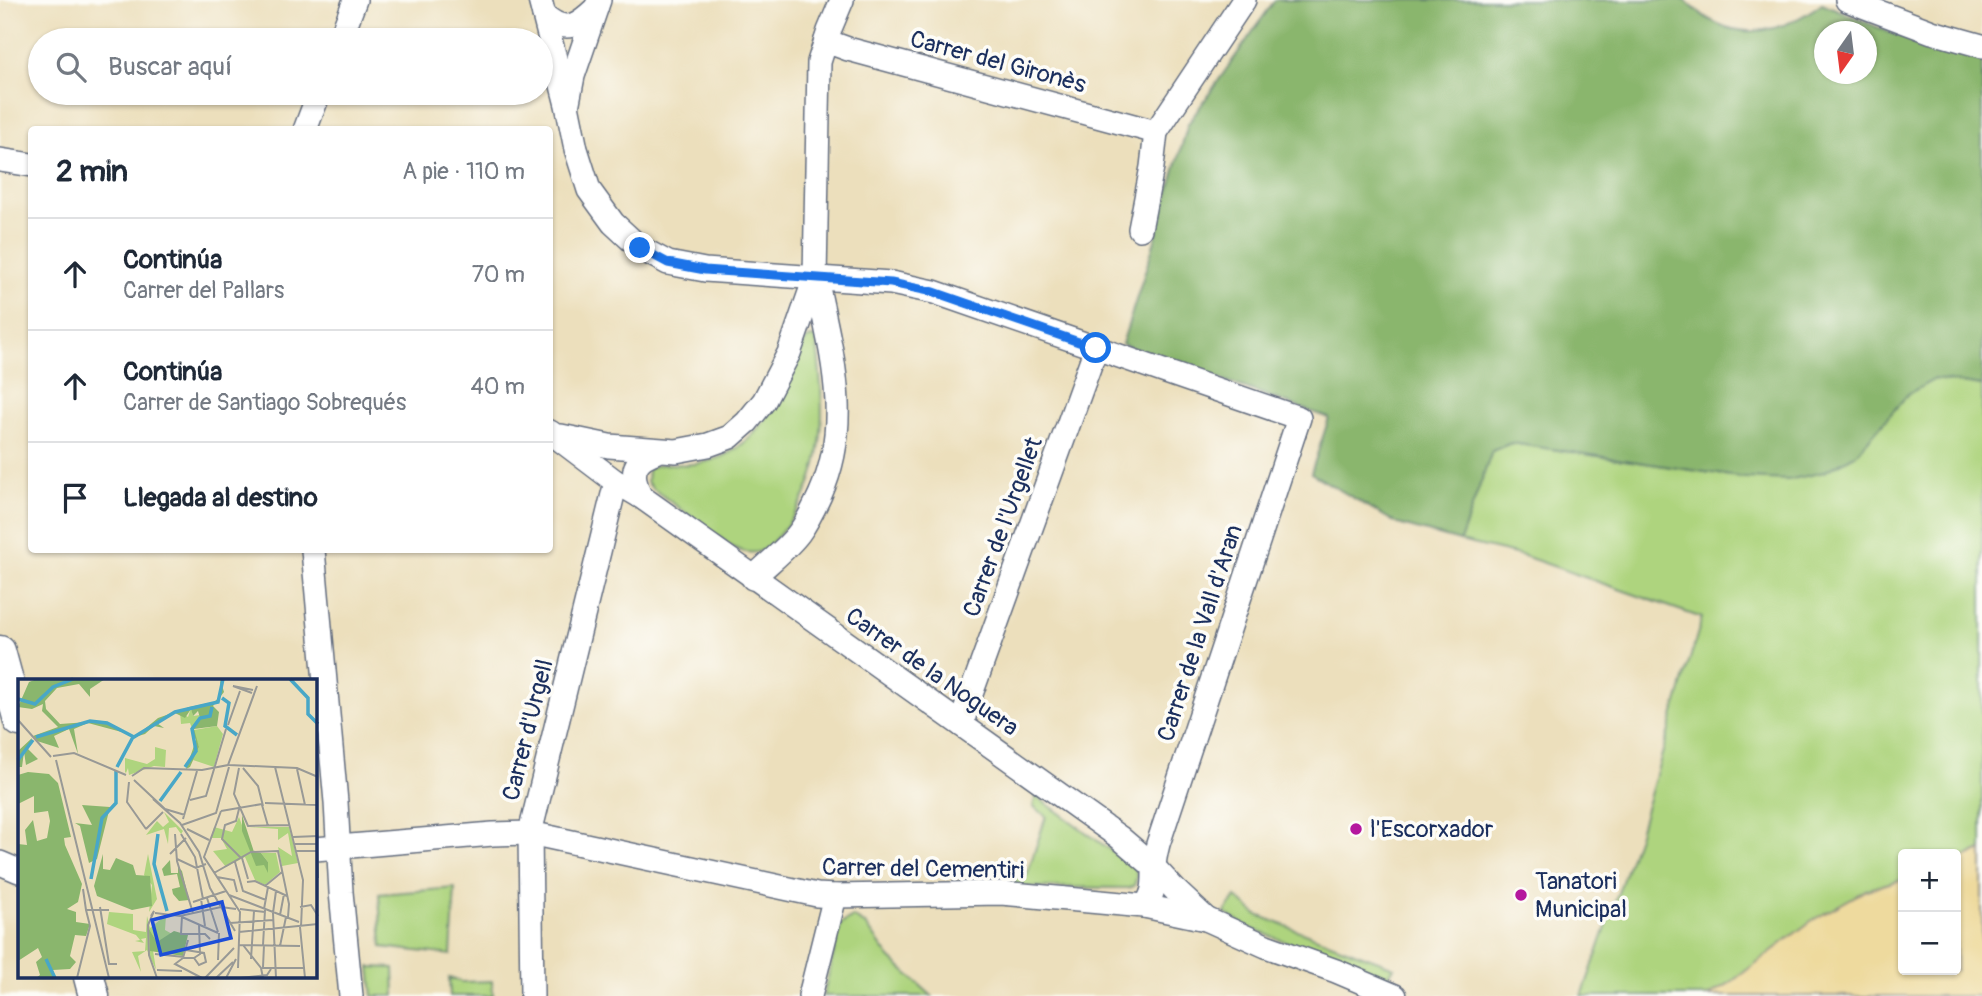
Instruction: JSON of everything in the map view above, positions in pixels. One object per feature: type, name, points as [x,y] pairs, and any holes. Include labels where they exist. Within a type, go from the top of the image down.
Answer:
[{"type":"street","points":[[344,28],[355,0]]},
{"type":"street","points":[[753,578],[799,533],[813,510],[834,455],[838,428],[837,394],[816,278],[819,62],[842,0]]},
{"type":"street","points":[[1140,229],[1156,132],[1244,0]]},
{"type":"street","points":[[1847,0],[1931,32],[1982,46]]},
{"type":"street","points":[[542,8],[553,24],[565,26],[579,24],[598,4]]},
{"type":"street","points":[[567,105],[573,76],[598,4]]},
{"type":"street","points":[[542,8],[547,28]]},
{"type":"street","name":"Carrer del Gironès","points":[[826,41],[1156,132]]},
{"type":"street","points":[[553,51],[576,149],[589,190],[613,223],[640,248],[668,263],[705,270],[891,283],[934,292],[1096,348]]},
{"type":"street","points":[[307,126],[314,105]]},
{"type":"street","points":[[0,160],[28,164]]},
{"type":"street","points":[[553,433],[609,446],[676,452],[730,437],[764,401],[789,353],[816,278]]},
{"type":"street","name":"Carrer de la Vall d'Aran","points":[[1096,348],[1299,418],[1162,832],[1153,866],[1155,884],[1150,901],[1144,906]]},
{"type":"street","name":"Carrer de l'Urgellet","points":[[961,725],[1096,348]]},
{"type":"street","name":"Carrer de la Noguera","points":[[553,434],[617,482],[1119,837],[1153,866],[1206,919]]},
{"type":"street","points":[[640,496],[633,476],[636,464],[645,455],[658,451]]},
{"type":"street","name":"Carrer d'Urgell","points":[[532,996],[530,833],[617,482]]},
{"type":"street","points":[[313,553],[351,996]]},
{"type":"street","points":[[0,651],[18,717]]},
{"type":"street","name":"Carrer del Cementiri","points":[[317,849],[530,833],[835,897],[1001,893],[1144,906],[1206,919],[1266,946],[1395,996]]},
{"type":"street","points":[[0,863],[18,871]]},
{"type":"street","points":[[810,996],[835,897]]},
{"type":"street","points":[[89,978],[94,996]]},
{"type":"green space","points":[[1275,0],[1685,0],[1718,24],[1735,30],[1752,31],[1787,23],[1822,3],[1863,21],[1814,21],[1814,84],[1877,84],[1877,27],[1982,60],[1982,386],[1935,379],[1908,394],[1855,455],[1824,472],[1788,480],[1745,478],[1511,443],[1492,451],[1460,541],[1398,524],[1311,473],[1329,418],[1122,344],[1188,124]]},
{"type":"green space","points":[[811,337],[816,338],[822,420],[820,444],[808,490],[796,512],[770,545],[760,551],[742,551],[734,548],[652,488],[647,482],[648,470],[657,465],[694,464],[717,459],[736,449],[765,420],[804,343]]},
{"type":"green space","points":[[1935,379],[1982,386],[1982,850],[1961,860],[1961,849],[1898,849],[1898,880],[1866,890],[1708,996],[1582,996],[1638,836],[1702,618],[1524,556],[1460,541],[1492,451],[1511,443],[1744,478],[1855,455],[1908,394]]},
{"type":"green space","points":[[1036,796],[1135,868],[1137,876],[1134,886],[1009,887],[1011,877],[1027,875],[1046,816],[1033,806]]},
{"type":"green space","points":[[455,888],[451,955],[382,947],[379,894]]},
{"type":"green space","points":[[1236,897],[1257,915],[1394,967],[1387,979],[1249,928],[1225,913]]},
{"type":"green space","points":[[853,917],[866,925],[890,958],[932,996],[823,996],[841,924]]},
{"type":"green space","points":[[370,967],[394,968],[395,996],[373,996]]},
{"type":"green space","points":[[449,978],[462,982],[492,981],[493,996],[450,996]]},
{"type":"sand","points":[[1982,850],[1982,996],[1708,996],[1730,983],[1811,921],[1866,890],[1898,880],[1898,975],[1961,975],[1961,860]]},
{"type":"place","name":"l'Escorxador","points":[[1356,829]]},
{"type":"place","name":"Tanatori Municipal","points":[[1521,895]]},
{"type":"route","points":[[640,248],[668,263],[705,270],[891,283],[934,292],[1096,348]]}]
